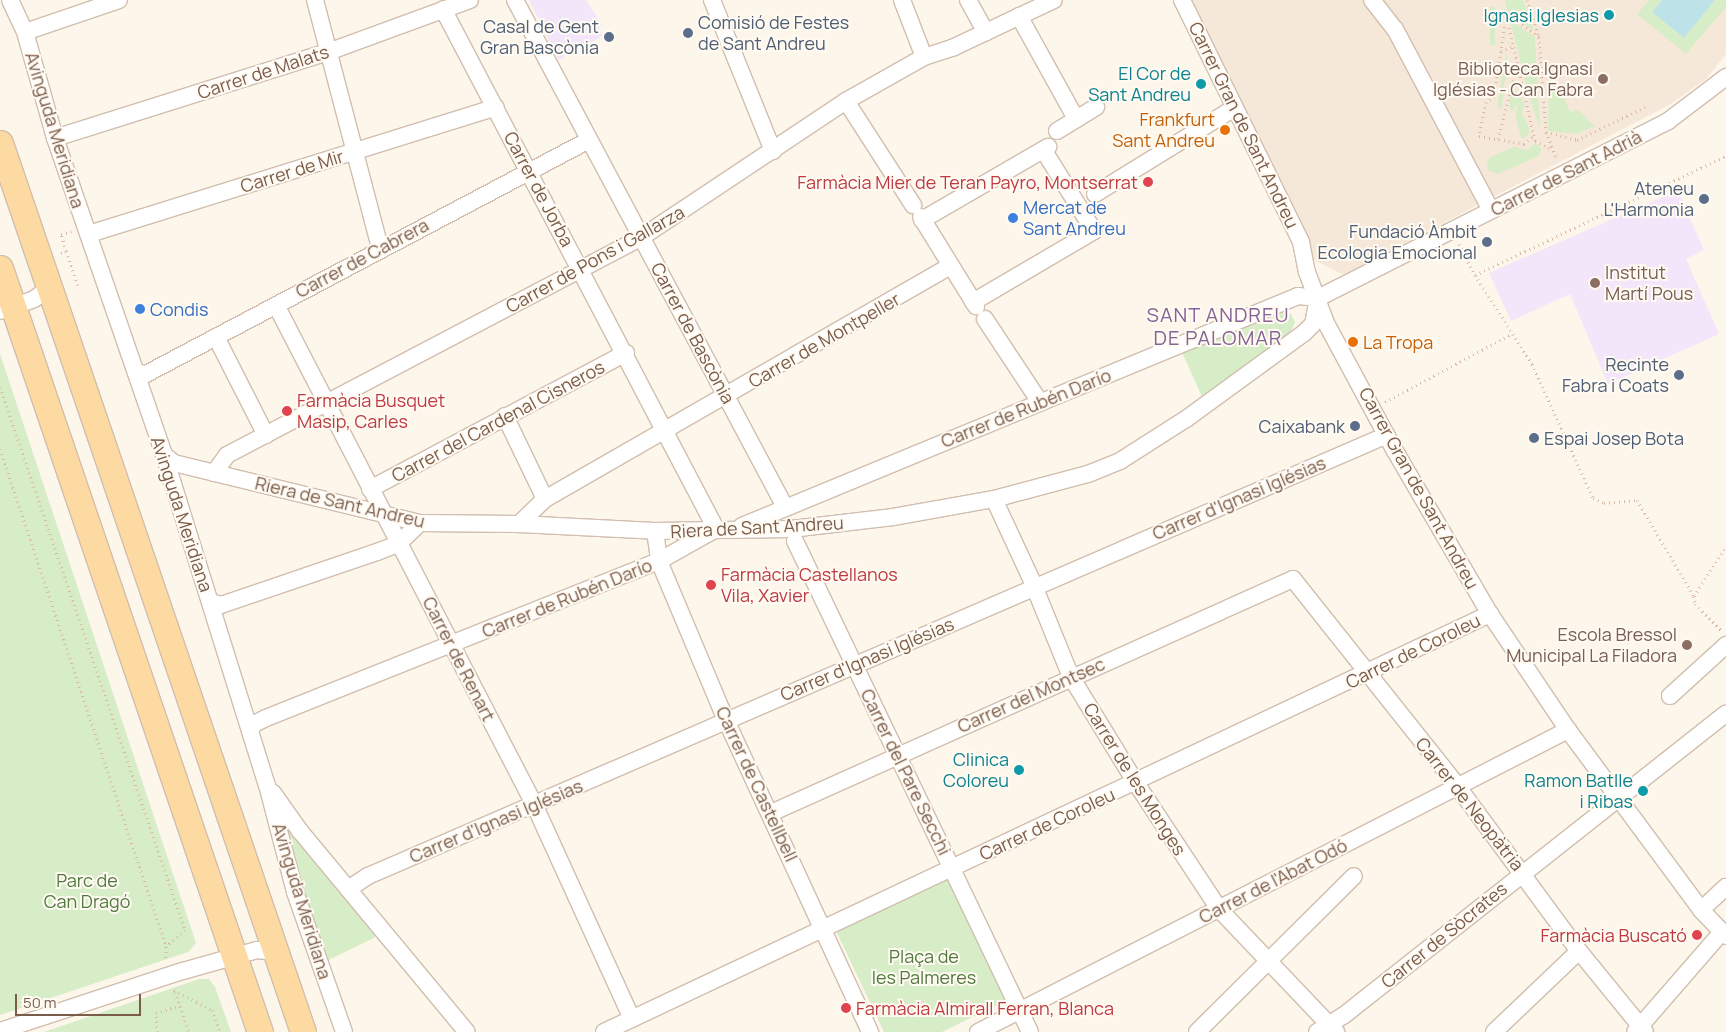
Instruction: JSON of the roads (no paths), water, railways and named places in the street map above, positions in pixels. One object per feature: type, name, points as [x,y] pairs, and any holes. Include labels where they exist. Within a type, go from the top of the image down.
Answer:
[{"type":"main road","points":[[0,143],[303,1032]]},
{"type":"main road","points":[[0,268],[6,308],[260,1032]]},
{"type":"street","name":"Avinguda Meridiana","points":[[10,0],[25,32],[81,233],[136,372],[164,454],[180,511],[211,602],[267,785],[295,892],[344,1032]]},
{"type":"street","points":[[25,32],[118,0]]},
{"type":"street","points":[[314,0],[380,248]]},
{"type":"street","name":"Carrer de Malats","points":[[55,138],[328,52],[470,0]]},
{"type":"street","name":"Carrer de Bascònia","points":[[515,0],[785,507]]},
{"type":"street","points":[[712,0],[773,151]]},
{"type":"street","points":[[902,0],[924,57]]},
{"type":"street","points":[[968,0],[986,32]]},
{"type":"street","name":"Carrer de Pons i Gallarza","points":[[214,473],[227,455],[642,237],[846,101],[924,57],[986,32],[1019,16],[1034,5],[1054,0]]},
{"type":"street","name":"Carrer Gran de Sant Andreu","points":[[1182,0],[1301,242],[1307,272],[1326,324],[1387,435],[1490,614],[1568,730],[1616,797],[1701,910],[1724,934]]},
{"type":"street","points":[[1372,0],[1396,29],[1491,210]]},
{"type":"street","name":"Carrer de Jorba","points":[[443,9],[626,353],[716,529]]},
{"type":"street","points":[[1019,16],[1076,119]]},
{"type":"street","name":"Carrer de Sant Adrià","points":[[1318,298],[1668,121],[1723,80]]},
{"type":"street","points":[[846,101],[978,309],[1040,402]]},
{"type":"street","name":"Carrer de Mir","points":[[81,233],[354,152],[496,107]]},
{"type":"street","points":[[1057,131],[1096,107]]},
{"type":"street","points":[[1085,200],[1234,108]]},
{"type":"street","name":"Carrer de Cabrera","points":[[136,372],[146,374],[380,248],[589,140]]},
{"type":"street","points":[[919,214],[1046,149],[1085,200],[1094,231],[978,309]]},
{"type":"street","name":"Carrer de Montpeller","points":[[519,524],[545,499],[727,397],[951,266]]},
{"type":"street","points":[[6,308],[50,288]]},
{"type":"street","name":"Carrer de Rubén Darío","points":[[736,529],[785,507],[1298,296],[1318,298]]},
{"type":"street","name":"Riera de Sant Andreu","points":[[164,454],[174,464],[382,512],[420,523],[519,524],[654,532],[716,529],[791,529],[893,517],[994,499],[1088,474],[1120,461],[1152,443],[1304,333],[1313,324],[1318,298]]},
{"type":"street","name":"Carrer de Renart","points":[[276,305],[534,804],[632,1019]]},
{"type":"street","points":[[216,337],[266,435]]},
{"type":"street","name":"Carrer del Cardenal Cisneros","points":[[370,489],[626,353]]},
{"type":"street","points":[[505,416],[545,499]]},
{"type":"street","name":"Carrer d'Ignasi Iglésias","points":[[350,888],[368,876],[1034,586],[1387,435]]},
{"type":"street","name":"Carrer de les Monges","points":[[994,499],[1034,586],[1071,677],[1136,783],[1219,909],[1270,959],[1328,1030]]},
{"type":"street","points":[[211,602],[221,605],[398,544],[420,523]]},
{"type":"street","name":"Carrer de Rubén Darío","points":[[250,730],[254,724],[266,718],[659,561],[716,529]]},
{"type":"street","name":"Carrer de Castellbell","points":[[654,532],[659,561],[726,720],[771,813],[870,1032]]},
{"type":"street","name":"Carrer del Pare Secchi","points":[[795,540],[854,666],[953,868]]},
{"type":"street","name":"Carrer de Neopàtria","points":[[1293,579],[1457,785],[1579,951],[1640,1030]]},
{"type":"street","name":"Carrer del Montsec","points":[[771,813],[898,754],[1293,579]]},
{"type":"street","name":"Carrer de Coroleu","points":[[604,1032],[1136,783],[1490,614]]},
{"type":"street","points":[[1670,696],[1726,645]]},
{"type":"street","name":"Carrer de Sòcrates","points":[[1328,1030],[1522,871],[1726,713]]},
{"type":"street","name":"Carrer de l'Abat Odó","points":[[978,1032],[1457,785],[1568,730]]},
{"type":"street","points":[[267,785],[300,831],[350,888],[467,1032]]},
{"type":"street","points":[[953,868],[1030,1032]]},
{"type":"street","points":[[1196,1032],[1354,876]]},
{"type":"street","points":[[1701,910],[1726,887]]},
{"type":"street","points":[[1640,1030],[1724,934]]},
{"type":"street","points":[[0,1031],[234,956],[257,950],[276,952]]},
{"type":"street","points":[[1494,1032],[1579,951]]},
{"type":"water","points":[[1662,0],[1715,0],[1684,38],[1652,12]]},
{"type":"place","name":"Ignasi Iglesias","points":[[1609,15]]},
{"type":"place","name":"Comisió de Festes de Sant Andreu","points":[[688,33]]},
{"type":"place","name":"Casal de Gent Gran Bascònia","points":[[609,37]]},
{"type":"place","name":"Biblioteca Ignasi Iglésias - Can Fabra","points":[[1603,79]]},
{"type":"place","name":"El Cor de Sant Andreu","points":[[1201,84]]},
{"type":"place","name":"Frankfurt Sant Andreu","points":[[1225,130]]},
{"type":"place","name":"Farmàcia Mier de Teran Payro, Montserrat","points":[[1148,182]]},
{"type":"place","name":"Ateneu L'Harmonia","points":[[1704,199]]},
{"type":"place","name":"Mercat de Sant Andreu","points":[[1013,218]]},
{"type":"place","name":"Fundació Àmbit Ecologia Emocional","points":[[1487,242]]},
{"type":"place","name":"Institut Martí Pous","points":[[1595,283]]},
{"type":"place","name":"Condis","points":[[140,309]]},
{"type":"place","name":"La Tropa","points":[[1353,342]]},
{"type":"place","name":"Recinte Fabra i Coats","points":[[1679,375]]},
{"type":"place","name":"Farmàcia Busquet Masip, Carles","points":[[287,411]]},
{"type":"place","name":"Caixabank","points":[[1355,426]]},
{"type":"place","name":"Espai Josep Bota","points":[[1534,438]]},
{"type":"place","name":"Farmàcia Castellanos Vila, Xavier","points":[[711,585]]},
{"type":"place","name":"Escola Bressol Municipal La Filadora","points":[[1687,645]]},
{"type":"place","name":"Clinica Coloreu","points":[[1019,770]]},
{"type":"place","name":"Ramon Batlle i Ribas","points":[[1643,791]]},
{"type":"place","name":"Farmàcia Buscató","points":[[1697,935]]},
{"type":"place","name":"Farmàcia Almirall Ferran, Blanca","points":[[846,1008]]},
{"type":"district","name":"SANT ANDREU DE PALOMAR","points":[[1218,326]]},
{"type":"park label","name":"Parc de Can Dragó","points":[[87,891]]},
{"type":"park label","name":"Plaça de les Palmeres","points":[[924,968]]}]
